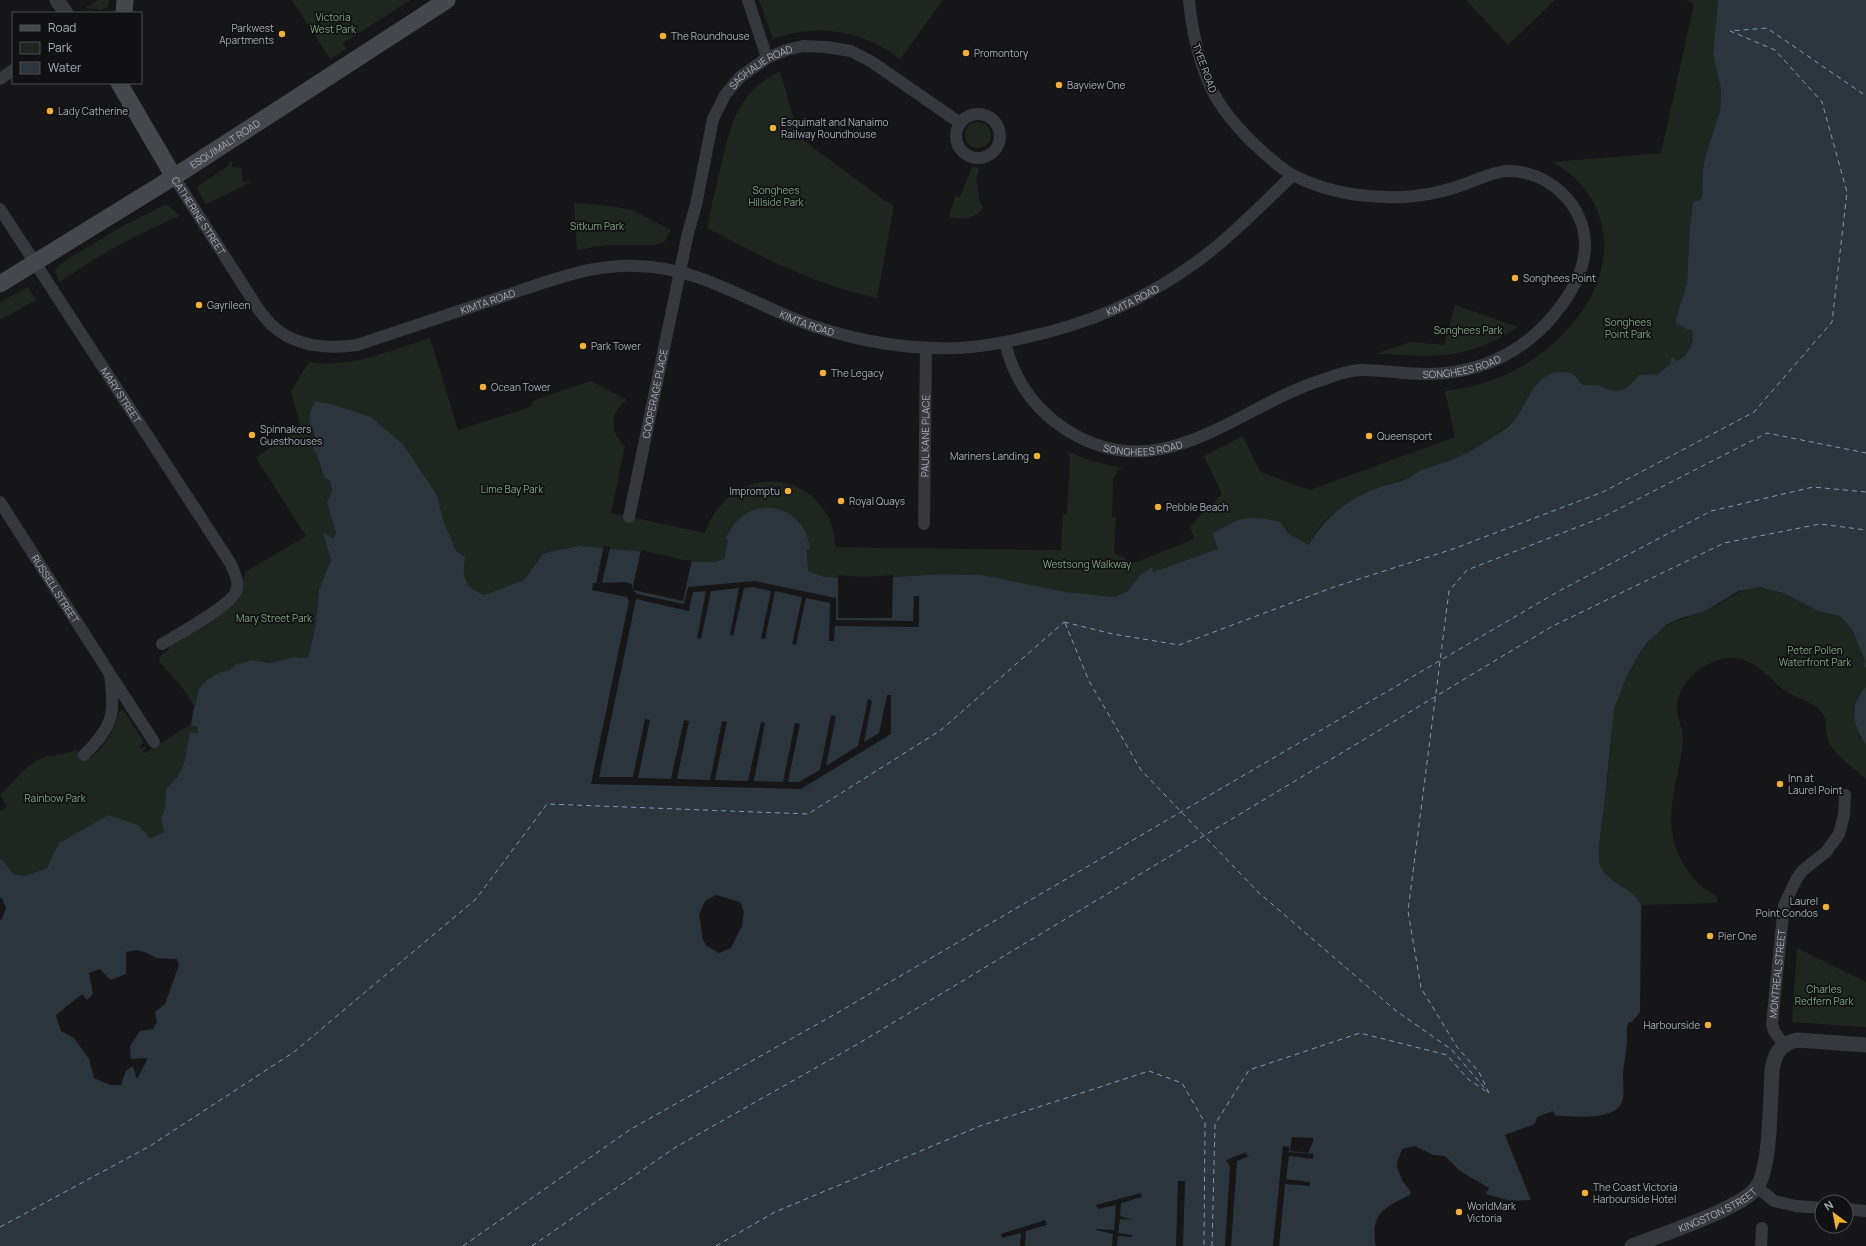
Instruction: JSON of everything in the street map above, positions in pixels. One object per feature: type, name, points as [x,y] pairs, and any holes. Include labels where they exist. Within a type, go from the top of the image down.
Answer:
[{"type":"main road","points":[[124,12],[125,0]]},
{"type":"main road","name":"ESQUIMALT ROAD","points":[[0,284],[174,177],[448,0]]},
{"type":"main road","name":"CATHERINE STREET","points":[[120,84],[174,177]]},
{"type":"street","points":[[57,0],[65,12]]},
{"type":"street","points":[[748,0],[767,58]]},
{"type":"street","name":"TYEE ROAD","points":[[1189,0],[1193,35],[1206,74],[1214,93],[1224,110],[1240,130],[1279,166],[1293,175]]},
{"type":"street","name":"SAGHALIE ROAD","points":[[680,271],[696,205],[713,119],[725,95],[740,77],[767,58],[786,50],[803,46],[826,47],[851,51],[872,62],[960,123]]},
{"type":"street","points":[[0,79],[12,71]]},
{"type":"street","name":"SONGHEES ROAD","points":[[1005,342],[1011,364],[1023,388],[1040,409],[1061,427],[1084,440],[1123,451],[1164,450],[1190,442],[1323,379],[1359,370],[1425,374],[1460,372],[1489,363],[1517,348],[1538,331],[1564,302],[1580,274],[1586,242],[1582,224],[1568,199],[1556,187],[1534,176],[1511,171],[1500,172],[1441,191],[1396,197],[1363,195],[1332,189],[1293,175]]},
{"type":"street","name":"KIMTA ROAD","points":[[291,338],[311,345],[331,348],[358,345],[583,272],[607,267],[633,265],[680,271],[704,278],[786,316],[819,328],[868,341],[926,348],[964,348],[1005,342],[1068,327],[1101,316],[1132,302],[1166,283],[1196,263],[1222,242],[1293,175]]},
{"type":"street","name":"CATHERINE STREET","points":[[174,177],[259,310],[274,327],[291,338]]},
{"type":"street","name":"MARY STREET","points":[[0,209],[231,564],[238,583],[236,593],[224,605],[162,644]]},
{"type":"street","name":"COOPERAGE PLACE","points":[[629,517],[680,271]]},
{"type":"street","name":"PAUL KANE PLACE","points":[[924,524],[926,348]]},
{"type":"street","name":"RUSSELL STREET","points":[[0,502],[154,742]]},
{"type":"street","name":"RUSSELL STREET","points":[[84,755],[100,739],[110,721],[114,705],[110,674]]},
{"type":"street","name":"MONTREAL STREET","points":[[1784,1045],[1774,1031],[1772,1024],[1784,905],[1802,871],[1826,852],[1839,834],[1844,815],[1845,795]]},
{"type":"street","points":[[1757,1187],[1764,1173],[1773,1061],[1776,1052],[1784,1045],[1802,1040],[1866,1045]]},
{"type":"street","name":"KINGSTON STREET","points":[[1632,1246],[1737,1204],[1757,1187],[1774,1202],[1814,1207]]},
{"type":"street","points":[[1854,1210],[1866,1211]]},
{"type":"street","points":[[1761,1246],[1762,1228]]},
{"type":"green space","points":[[98,0],[109,0],[108,7],[101,10],[85,8]]},
{"type":"green space","name":"Victoria West Park","points":[[292,0],[411,0],[343,43],[346,49],[330,59]]},
{"type":"green space","points":[[759,0],[943,0],[900,59],[870,41],[839,32],[806,31],[773,39]]},
{"type":"green space","points":[[1466,0],[1555,0],[1508,45]]},
{"type":"green space","points":[[1686,0],[1718,0],[1713,54],[1721,89],[1720,111],[1705,157],[1702,195],[1700,200],[1693,201],[1689,239],[1687,284],[1676,318],[1693,332],[1690,350],[1679,360],[1671,363],[1657,375],[1639,375],[1629,386],[1622,390],[1608,389],[1598,385],[1581,384],[1577,376],[1521,410],[1513,422],[1478,448],[1424,469],[1405,479],[1379,487],[1352,500],[1330,516],[1317,530],[1309,545],[1289,534],[1280,522],[1219,549],[1153,572],[1152,568],[1139,576],[1128,591],[1114,597],[1066,592],[982,575],[942,574],[863,579],[825,577],[808,571],[807,549],[810,549],[728,539],[724,559],[714,562],[682,562],[637,551],[580,546],[552,551],[543,554],[524,580],[484,595],[468,584],[463,571],[464,557],[457,552],[444,523],[437,495],[403,444],[371,417],[334,405],[310,425],[316,438],[311,445],[317,455],[324,477],[330,481],[332,490],[327,503],[336,534],[333,538],[323,534],[331,560],[319,590],[315,627],[308,657],[294,657],[270,663],[253,660],[236,664],[229,671],[220,672],[199,689],[194,706],[182,687],[161,664],[159,657],[168,650],[171,644],[241,591],[245,572],[306,536],[256,458],[300,425],[291,391],[309,362],[340,363],[355,361],[386,353],[430,338],[458,430],[530,407],[534,400],[591,381],[627,400],[617,410],[613,423],[616,435],[625,446],[611,513],[705,533],[714,514],[727,499],[742,488],[760,482],[778,482],[796,486],[812,497],[826,513],[830,521],[836,547],[1061,550],[1063,514],[1067,514],[1070,460],[1069,454],[1065,450],[1088,460],[1125,469],[1118,470],[1113,479],[1112,517],[1116,517],[1114,553],[1134,563],[1194,539],[1190,526],[1222,494],[1204,456],[1243,436],[1260,472],[1310,490],[1455,437],[1445,391],[1470,387],[1494,380],[1529,362],[1549,347],[1566,331],[1582,312],[1594,291],[1601,269],[1604,246],[1601,222],[1598,212],[1594,203],[1583,187],[1569,173],[1552,162],[1661,153],[1694,4]]},
{"type":"green space","name":"Songhees Hillside Park","points":[[780,71],[799,137],[884,200],[894,205],[877,298],[810,278],[769,260],[707,228],[725,150],[738,110],[754,89],[766,79]]},
{"type":"green space","points":[[978,122],[987,126],[991,135],[987,144],[978,148],[969,144],[965,135],[969,126]]},
{"type":"green space","points":[[232,160],[232,167],[241,168],[242,181],[252,182],[206,204],[197,189],[199,185],[224,169]]},
{"type":"green space","points":[[972,167],[978,167],[979,170],[976,177],[979,200],[983,207],[977,214],[968,218],[958,219],[949,217],[955,196],[960,197]]},
{"type":"green space","name":"Sitkum Park","points":[[574,203],[603,205],[632,210],[671,230],[664,242],[655,245],[606,245],[577,250]]},
{"type":"green space","points":[[165,205],[169,206],[180,216],[118,246],[88,263],[60,282],[55,270],[60,264],[121,227]]},
{"type":"green space","points":[[28,287],[36,300],[0,320],[0,302]]},
{"type":"green space","name":"Songhees Park","points":[[1455,305],[1518,327],[1497,339],[1464,352],[1428,356],[1375,354],[1411,342],[1444,345]]},
{"type":"green space","name":"Peter Pollen Waterfront Park","points":[[1760,587],[1783,593],[1818,611],[1840,616],[1853,631],[1866,664],[1864,666],[1866,668],[1866,687],[1858,695],[1854,709],[1859,736],[1866,745],[1866,779],[1834,751],[1827,737],[1824,716],[1816,707],[1784,690],[1760,669],[1748,661],[1731,658],[1722,659],[1704,667],[1688,680],[1682,688],[1679,697],[1677,711],[1683,739],[1672,803],[1671,818],[1672,834],[1676,849],[1684,865],[1698,883],[1717,896],[1717,903],[1641,905],[1632,893],[1611,879],[1603,871],[1599,860],[1612,718],[1617,700],[1634,663],[1658,632],[1666,626],[1681,619],[1713,608],[1736,594]]},
{"type":"green space","name":"Rainbow Park","points":[[124,711],[144,742],[140,746],[141,748],[147,747],[143,751],[145,753],[191,724],[191,726],[199,727],[198,733],[190,732],[184,763],[178,776],[166,789],[165,807],[161,818],[164,832],[150,838],[138,825],[108,815],[59,843],[47,868],[25,876],[13,874],[3,860],[0,860],[0,811],[7,807],[0,794],[10,786],[27,767],[42,758],[77,750],[85,762],[103,746],[111,734],[119,712]]},
{"type":"green space","name":"Charles Redfern Park","points":[[1797,948],[1866,982],[1866,1027],[1792,1022]]},
{"type":"water","points":[[1718,0],[1866,0],[1866,668],[1864,666],[1865,661],[1853,631],[1840,616],[1818,611],[1783,593],[1760,587],[1738,591],[1706,611],[1681,618],[1666,625],[1647,643],[1640,653],[1627,676],[1614,709],[1599,853],[1600,865],[1604,873],[1632,893],[1641,905],[1640,1012],[1632,1022],[1629,1022],[1627,1026],[1627,1043],[1623,1072],[1623,1098],[1621,1104],[1609,1113],[1581,1117],[1556,1116],[1553,1111],[1537,1117],[1535,1124],[1505,1135],[1531,1200],[1511,1201],[1486,1194],[1489,1188],[1460,1171],[1445,1156],[1433,1155],[1415,1146],[1402,1149],[1397,1163],[1397,1168],[1403,1182],[1411,1192],[1410,1195],[1386,1208],[1377,1219],[1374,1235],[1376,1246],[0,1246],[0,920],[2,919],[6,908],[2,898],[0,898],[0,860],[3,860],[13,874],[25,876],[47,868],[59,843],[108,815],[138,825],[150,838],[164,832],[161,818],[165,807],[166,789],[178,776],[184,763],[190,732],[198,733],[198,727],[191,726],[199,689],[207,680],[220,672],[229,671],[236,664],[253,660],[270,663],[294,657],[308,657],[315,628],[319,590],[331,560],[323,533],[333,538],[336,534],[327,503],[332,490],[330,481],[324,477],[317,455],[311,445],[316,438],[310,423],[310,416],[315,401],[334,405],[371,417],[403,444],[437,495],[444,523],[457,552],[465,557],[464,576],[468,584],[484,595],[524,580],[543,554],[580,546],[637,551],[682,562],[714,562],[724,559],[728,540],[726,539],[734,524],[745,514],[758,509],[772,508],[785,512],[797,520],[805,532],[810,549],[807,549],[808,571],[825,577],[863,579],[942,574],[982,575],[1066,592],[1114,597],[1128,591],[1139,576],[1152,567],[1153,572],[1218,549],[1213,534],[1238,520],[1260,518],[1280,522],[1289,534],[1309,545],[1330,517],[1358,497],[1380,487],[1409,478],[1424,469],[1464,454],[1478,447],[1504,430],[1514,421],[1533,389],[1539,382],[1553,373],[1572,373],[1581,384],[1598,385],[1608,389],[1622,390],[1629,386],[1639,375],[1657,375],[1671,363],[1671,358],[1674,358],[1676,361],[1684,356],[1692,343],[1692,333],[1691,329],[1686,329],[1676,323],[1676,318],[1687,284],[1689,239],[1693,201],[1700,200],[1702,195],[1705,157],[1720,111],[1721,89],[1713,54]],"holes":[[[716,895],[740,902],[744,912],[742,926],[731,948],[719,953],[707,946],[703,940],[699,914],[705,901]],[[136,950],[145,952],[156,958],[177,959],[179,965],[165,1004],[155,1012],[157,1022],[153,1029],[140,1031],[130,1046],[131,1059],[148,1058],[137,1079],[133,1066],[126,1071],[121,1085],[110,1085],[94,1078],[89,1059],[74,1038],[61,1031],[56,1015],[82,994],[87,1000],[93,994],[89,973],[100,969],[110,980],[126,974],[126,952]]]},
{"type":"water","points":[[1866,687],[1866,745],[1858,731],[1854,715],[1860,693]]},
{"type":"pier","points":[[604,546],[610,547],[602,583],[625,582],[632,584],[632,590],[641,550],[683,560],[692,560],[683,601],[633,590],[637,594],[684,604],[688,587],[754,581],[836,598],[836,620],[913,621],[914,596],[919,596],[919,627],[835,626],[834,641],[829,641],[830,603],[806,598],[796,645],[792,644],[802,597],[775,591],[765,639],[761,638],[771,591],[753,587],[744,588],[733,636],[730,635],[739,588],[711,591],[701,639],[697,638],[706,591],[693,592],[689,611],[636,599],[599,777],[633,777],[645,719],[650,720],[638,778],[671,779],[684,720],[689,721],[677,779],[710,780],[722,721],[727,722],[715,780],[748,781],[761,722],[765,723],[754,781],[783,782],[795,723],[800,724],[788,782],[799,782],[820,770],[831,715],[836,716],[826,766],[858,746],[868,699],[872,701],[864,742],[879,733],[887,695],[891,695],[891,734],[801,789],[591,784],[629,601],[627,597],[592,590],[593,583],[596,583]]},
{"type":"pier","points":[[838,575],[863,577],[893,575],[892,618],[838,618]]},
{"type":"pier","points":[[1292,1137],[1313,1138],[1313,1142],[1308,1153],[1290,1151]]},
{"type":"pier","points":[[1283,1146],[1289,1147],[1289,1152],[1313,1154],[1313,1159],[1289,1156],[1286,1179],[1310,1182],[1310,1186],[1285,1184],[1279,1246],[1273,1246]]},
{"type":"pier","points":[[1247,1152],[1246,1154],[1249,1156],[1237,1161],[1231,1246],[1225,1246],[1230,1167],[1226,1160]]},
{"type":"pier","points":[[1178,1181],[1185,1181],[1183,1246],[1176,1246]]},
{"type":"pier","points":[[1141,1193],[1142,1197],[1121,1203],[1120,1216],[1133,1220],[1120,1219],[1118,1233],[1132,1235],[1132,1237],[1118,1236],[1117,1246],[1112,1246],[1113,1234],[1096,1229],[1114,1230],[1116,1205],[1098,1209],[1096,1205]]},
{"type":"pier","points":[[1045,1220],[1047,1225],[1026,1231],[1025,1246],[1020,1246],[1021,1233],[1002,1238],[1001,1234]]},
{"type":"ferry route","points":[[1064,622],[1113,634],[1179,645],[1334,587],[1453,549],[1603,492],[1754,412],[1832,322],[1847,192],[1822,102],[1775,50],[1730,31],[1767,28],[1866,96]]},
{"type":"ferry route","points":[[1489,1093],[1479,1072],[1457,1047],[1421,988],[1408,911],[1449,591],[1467,570],[1601,518],[1767,433],[1866,453]]},
{"type":"ferry route","points":[[463,1246],[631,1129],[837,1013],[1559,591],[1711,511],[1813,487],[1866,492]]},
{"type":"ferry route","points":[[532,1246],[676,1147],[856,1045],[1551,627],[1724,543],[1820,524],[1866,530]]},
{"type":"ferry route","points":[[0,1227],[150,1146],[294,1052],[476,899],[547,804],[808,814],[941,730],[1064,622]]},
{"type":"ferry route","points":[[1065,623],[1089,681],[1141,770],[1258,892],[1395,1010],[1452,1050],[1488,1092]]},
{"type":"ferry route","points":[[1212,1246],[1215,1124],[1249,1070],[1360,1033],[1447,1055],[1468,1079],[1487,1092]]},
{"type":"ferry route","points":[[716,1246],[775,1212],[980,1126],[1149,1071],[1182,1083],[1205,1123],[1204,1246]]},
{"type":"place","name":"Parkwest Apartments","points":[[282,34]]},
{"type":"place","name":"The Roundhouse","points":[[663,36]]},
{"type":"place","name":"Promontory","points":[[966,53]]},
{"type":"place","name":"Bayview One","points":[[1059,85]]},
{"type":"place","name":"Lady Catherine","points":[[50,111]]},
{"type":"place","name":"Esquimalt and Nanaimo Railway Roundhouse","points":[[773,128]]},
{"type":"place","name":"Songhees Point","points":[[1515,278]]},
{"type":"place","name":"Gayrileen","points":[[199,305]]},
{"type":"place","name":"Park Tower","points":[[583,346]]},
{"type":"place","name":"The Legacy","points":[[823,373]]},
{"type":"place","name":"Ocean Tower","points":[[483,387]]},
{"type":"place","name":"Spinnakers Guesthouses","points":[[252,435]]},
{"type":"place","name":"Queensport","points":[[1369,436]]},
{"type":"place","name":"Mariners Landing","points":[[1037,456]]},
{"type":"place","name":"Impromptu","points":[[788,491]]},
{"type":"place","name":"Royal Quays","points":[[841,501]]},
{"type":"place","name":"Pebble Beach","points":[[1158,507]]},
{"type":"place","name":"Inn at Laurel Point","points":[[1780,784]]},
{"type":"place","name":"Laurel Point Condos","points":[[1826,907]]},
{"type":"place","name":"Pier One","points":[[1710,936]]},
{"type":"place","name":"Harbourside","points":[[1708,1025]]},
{"type":"place","name":"The Coast Victoria Harbourside Hotel","points":[[1585,1193]]},
{"type":"place","name":"WorldMark Victoria","points":[[1459,1212]]},
{"type":"park label","name":"Songhees Point Park","points":[[1628,328]]},
{"type":"park label","name":"Lime Bay Park","points":[[512,489]]},
{"type":"park label","name":"Westsong Walkway","points":[[1087,564]]},
{"type":"park label","name":"Mary Street Park","points":[[274,618]]}]
